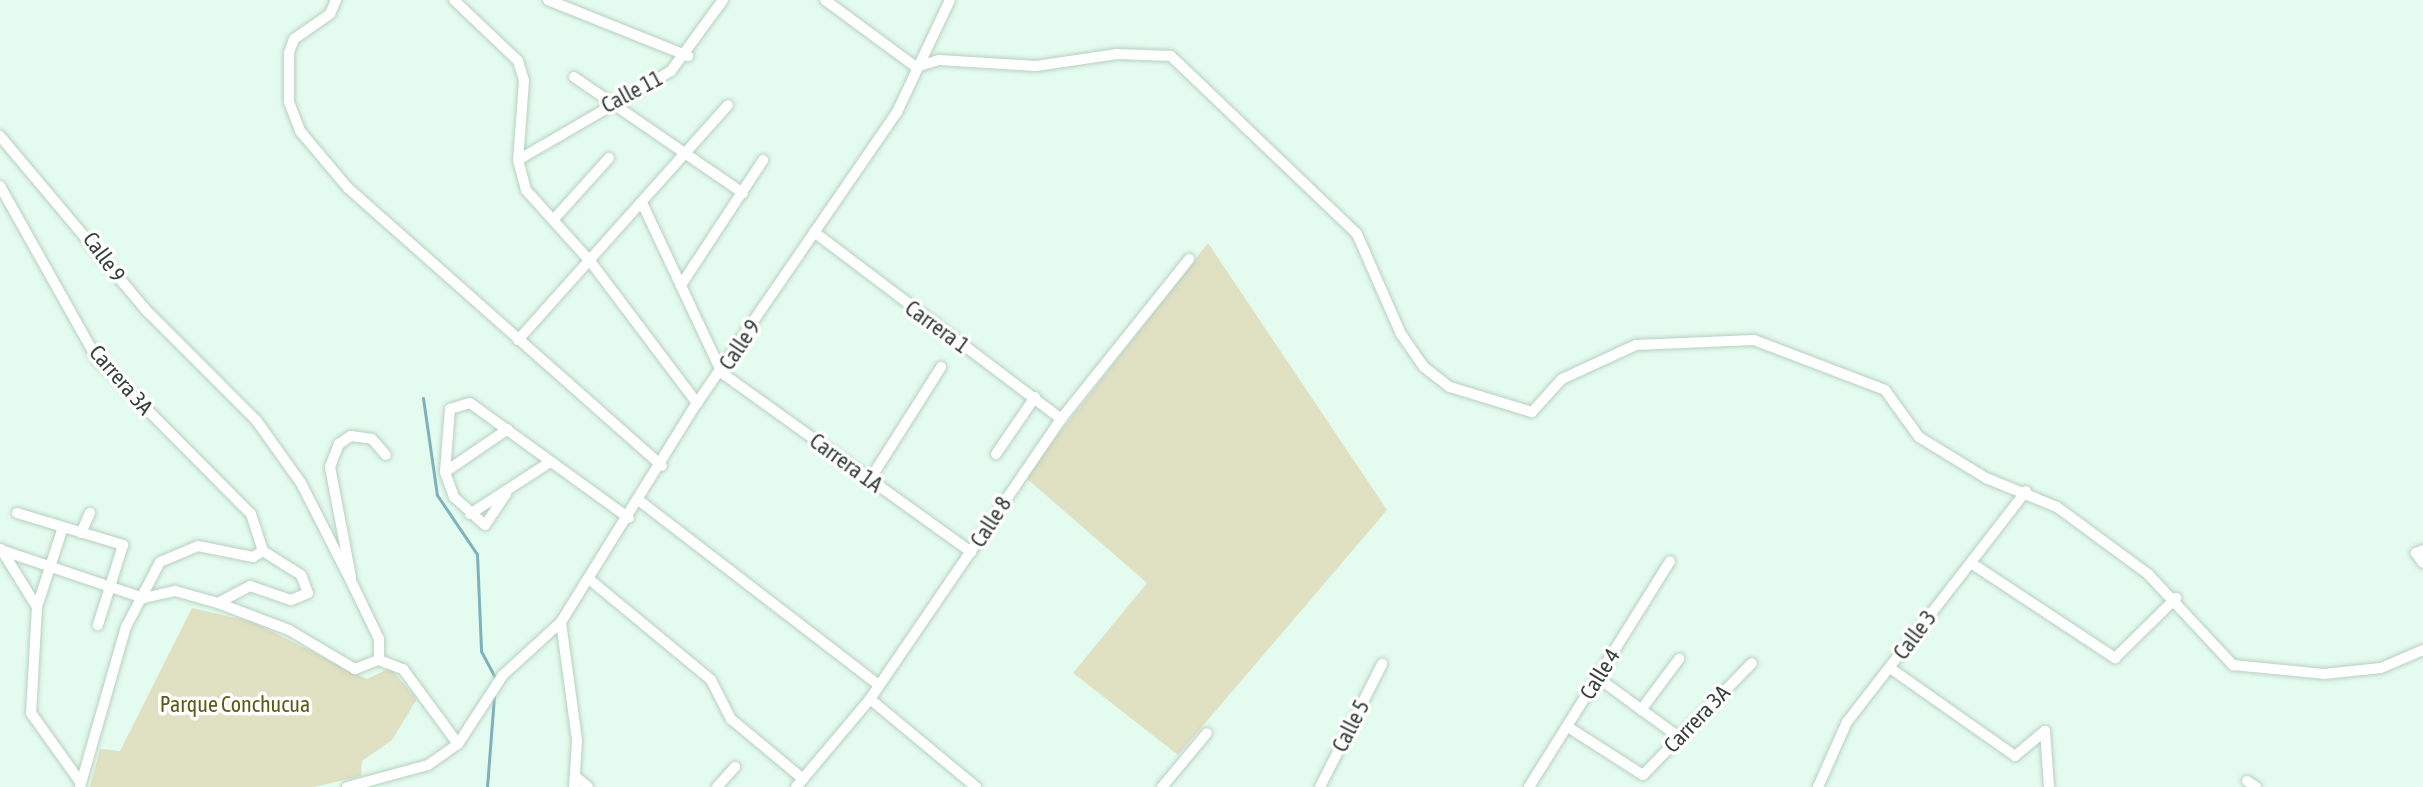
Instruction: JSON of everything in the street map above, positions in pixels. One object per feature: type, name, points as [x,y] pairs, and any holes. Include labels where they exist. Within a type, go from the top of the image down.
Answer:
[{"type":"street","points":[[336,0],[330,14],[294,39],[289,53],[289,102],[300,131],[348,188],[662,466]]},
{"type":"street","points":[[454,0],[518,61],[524,101],[518,160],[526,190],[590,261],[697,403]]},
{"type":"street","points":[[548,0],[688,56]]},
{"type":"street","name":"Calle 11","points":[[518,160],[610,100],[688,56],[723,0]]},
{"type":"street","points":[[825,0],[916,67],[939,60],[1036,66],[1117,54],[1171,56],[1357,234],[1401,334],[1424,367],[1464,392],[1532,412],[1562,379],[1636,345],[1754,340],[1885,390],[1919,437],[1986,478],[2026,491],[2176,598],[2233,665],[2324,674],[2381,668],[2423,650]]},
{"type":"street","name":"Calle 9","points":[[458,744],[503,675],[561,622],[641,502],[697,403],[722,373],[897,112],[950,0]]},
{"type":"street","points":[[574,77],[686,157],[743,193]]},
{"type":"street","points":[[518,340],[686,157],[728,105]]},
{"type":"street","name":"Calle 9","points":[[0,136],[147,311],[256,420],[301,483],[379,639],[379,660]]},
{"type":"street","points":[[554,219],[609,158]]},
{"type":"street","points":[[683,282],[763,160]]},
{"type":"street","name":"Carrera 3A","points":[[0,186],[97,359],[251,514],[263,551]]},
{"type":"street","points":[[643,205],[683,282],[722,373]]},
{"type":"street","name":"Carrera 1","points":[[814,232],[1061,419]]},
{"type":"street","name":"Calle 8","points":[[800,783],[870,699],[1061,419],[1189,259]]},
{"type":"street","points":[[869,481],[941,367]]},
{"type":"street","name":"Carrera 1A","points":[[722,373],[971,552]]},
{"type":"street","points":[[996,454],[1035,397]]},
{"type":"street","points":[[506,494],[489,525],[470,514],[445,472],[450,409],[470,403],[629,518]]},
{"type":"street","points":[[445,472],[508,429]]},
{"type":"street","points":[[351,581],[330,467],[339,444],[351,436],[372,439],[386,455]]},
{"type":"street","points":[[470,514],[506,494],[550,462]]},
{"type":"street","name":"Calle 3","points":[[1818,787],[1847,722],[2026,491]]},
{"type":"street","points":[[641,502],[879,685]]},
{"type":"street","points":[[17,513],[123,545],[98,625]]},
{"type":"street","points":[[81,533],[90,513]]},
{"type":"street","points":[[63,527],[37,607],[31,713],[80,785]]},
{"type":"street","points":[[80,785],[126,627],[144,598],[160,562],[198,546],[253,557],[263,551],[301,575],[308,593],[291,600],[250,586],[218,603]]},
{"type":"street","points":[[1,548],[144,598],[175,591],[218,603],[289,630],[355,669],[379,660],[403,669],[458,744],[428,765],[347,787]]},
{"type":"street","points":[[1,548],[37,607]]},
{"type":"street","points":[[2423,550],[2416,553],[2423,563]]},
{"type":"street","name":"Calle 4","points":[[1529,787],[1670,561]]},
{"type":"street","points":[[1971,563],[2115,658],[2176,598]]},
{"type":"street","points":[[589,579],[642,619],[711,680],[731,719],[800,783]]},
{"type":"street","points":[[561,622],[575,782],[588,787]]},
{"type":"street","points":[[1641,710],[1679,659]]},
{"type":"street","name":"Carrera 3A","points":[[1568,727],[1643,775],[1752,663]]},
{"type":"street","name":"Calle 5","points":[[1320,787],[1382,664]]},
{"type":"street","points":[[1890,668],[2015,756],[2045,731],[2049,787]]},
{"type":"street","points":[[1598,678],[1679,737]]},
{"type":"street","points":[[870,699],[976,787]]},
{"type":"street","points":[[1162,787],[1207,733]]},
{"type":"street","points":[[717,787],[735,767]]},
{"type":"green space","points":[[1208,243],[1387,510],[1178,755],[1073,673],[1147,583],[1025,477]]},
{"type":"green space","name":"Parque Conchucua","points":[[192,608],[253,622],[367,679],[390,668],[417,699],[392,740],[362,761],[361,776],[314,787],[90,787],[100,749],[120,751]]},
{"type":"waterway","points":[[423,398],[437,495],[477,554],[481,651],[496,679]]},
{"type":"waterway","points":[[487,787],[494,695]]}]
